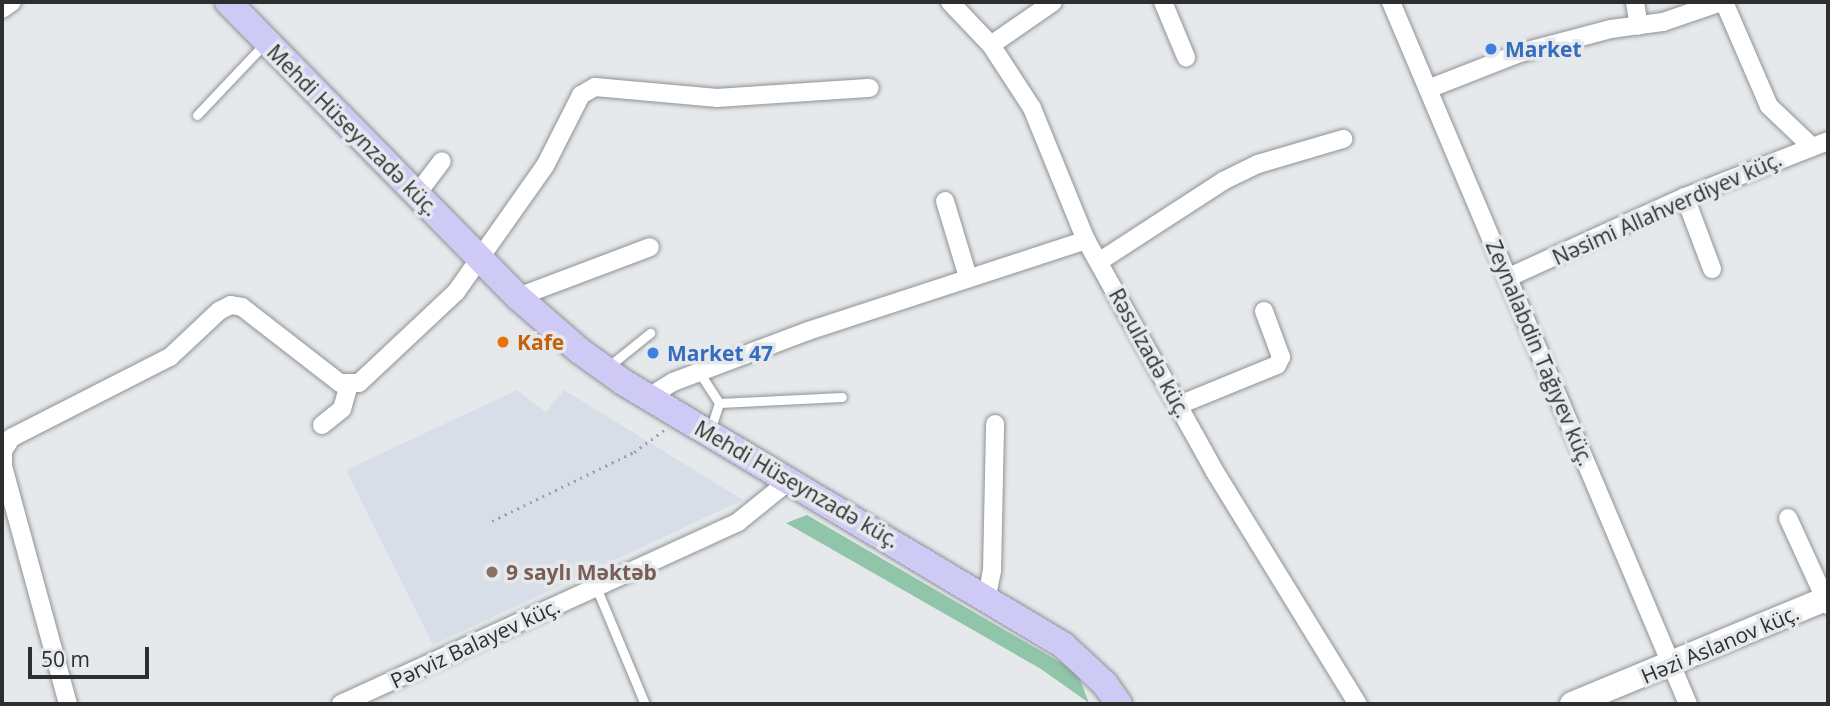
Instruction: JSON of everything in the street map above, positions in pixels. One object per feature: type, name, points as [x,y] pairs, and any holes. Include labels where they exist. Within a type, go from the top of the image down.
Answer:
[{"type":"main road","name":"Mehdi Hüseynzadə küç.","points":[[228,2],[519,297],[604,369],[986,596],[1086,664],[1119,704]]},
{"type":"main road","name":"Həzi Aslanov küç.","points":[[1572,704],[1827,601]]},
{"type":"street","points":[[2,9],[12,2]]},
{"type":"street","name":"Rəsulzadə küç.","points":[[950,2],[991,45],[1032,108],[1086,240],[1179,405],[1358,704]]},
{"type":"street","points":[[991,45],[1053,2]]},
{"type":"street","points":[[1163,2],[1186,57]]},
{"type":"street","name":"Zeynalabdin Tağıyev küç.","points":[[1391,2],[1688,704]]},
{"type":"street","points":[[1635,2],[1639,26]]},
{"type":"street","points":[[1428,89],[1520,53],[1694,14],[1722,2],[1769,106],[1810,145]]},
{"type":"street","points":[[68,704],[3,467],[3,451],[11,438],[170,357],[219,311],[231,305],[242,307],[349,385],[359,383],[440,310],[545,166],[581,95],[595,87],[718,98],[870,88]]},
{"type":"street","points":[[1100,261],[1223,181],[1258,164],[1343,139]]},
{"type":"street","name":"Nəsimi Allahverdiyev küç.","points":[[1507,278],[1685,197],[1810,145],[1828,141]]},
{"type":"street","points":[[416,194],[442,161]]},
{"type":"street","points":[[1685,197],[1712,269]]},
{"type":"street","points":[[945,201],[968,277]]},
{"type":"street","points":[[649,397],[699,372],[968,277],[1086,240]]},
{"type":"street","points":[[519,297],[650,247]]},
{"type":"street","points":[[1179,405],[1277,365],[1282,357],[1264,311]]},
{"type":"street","points":[[322,425],[342,409],[349,385]]},
{"type":"street","points":[[986,596],[992,571],[996,424]]},
{"type":"street","name":"Pərviz Balayev küç.","points":[[341,704],[738,522],[790,480]]},
{"type":"street","points":[[1788,518],[1827,601]]},
{"type":"lane","points":[[197,115],[266,42]]},
{"type":"lane","points":[[604,369],[650,333]]},
{"type":"lane","points":[[699,372],[719,403],[710,433]]},
{"type":"lane","points":[[719,403],[842,397]]},
{"type":"lane","points":[[596,587],[645,704]]},
{"type":"path","points":[[492,522],[634,452],[654,440],[677,414]]},
{"type":"shaded area","name":"9 saylı Məktəb","points":[[517,390],[546,412],[564,390],[743,500],[433,645],[346,470]]},
{"type":"green space","points":[[807,515],[1077,672],[1089,703],[1041,669],[786,523]]},
{"type":"place","name":"Market","points":[[1491,49]]},
{"type":"place","name":"Kafe","points":[[503,342]]},
{"type":"place","name":"Market 47","points":[[653,353]]},
{"type":"place","name":"9 saylı Məktəb","points":[[492,572]]}]
